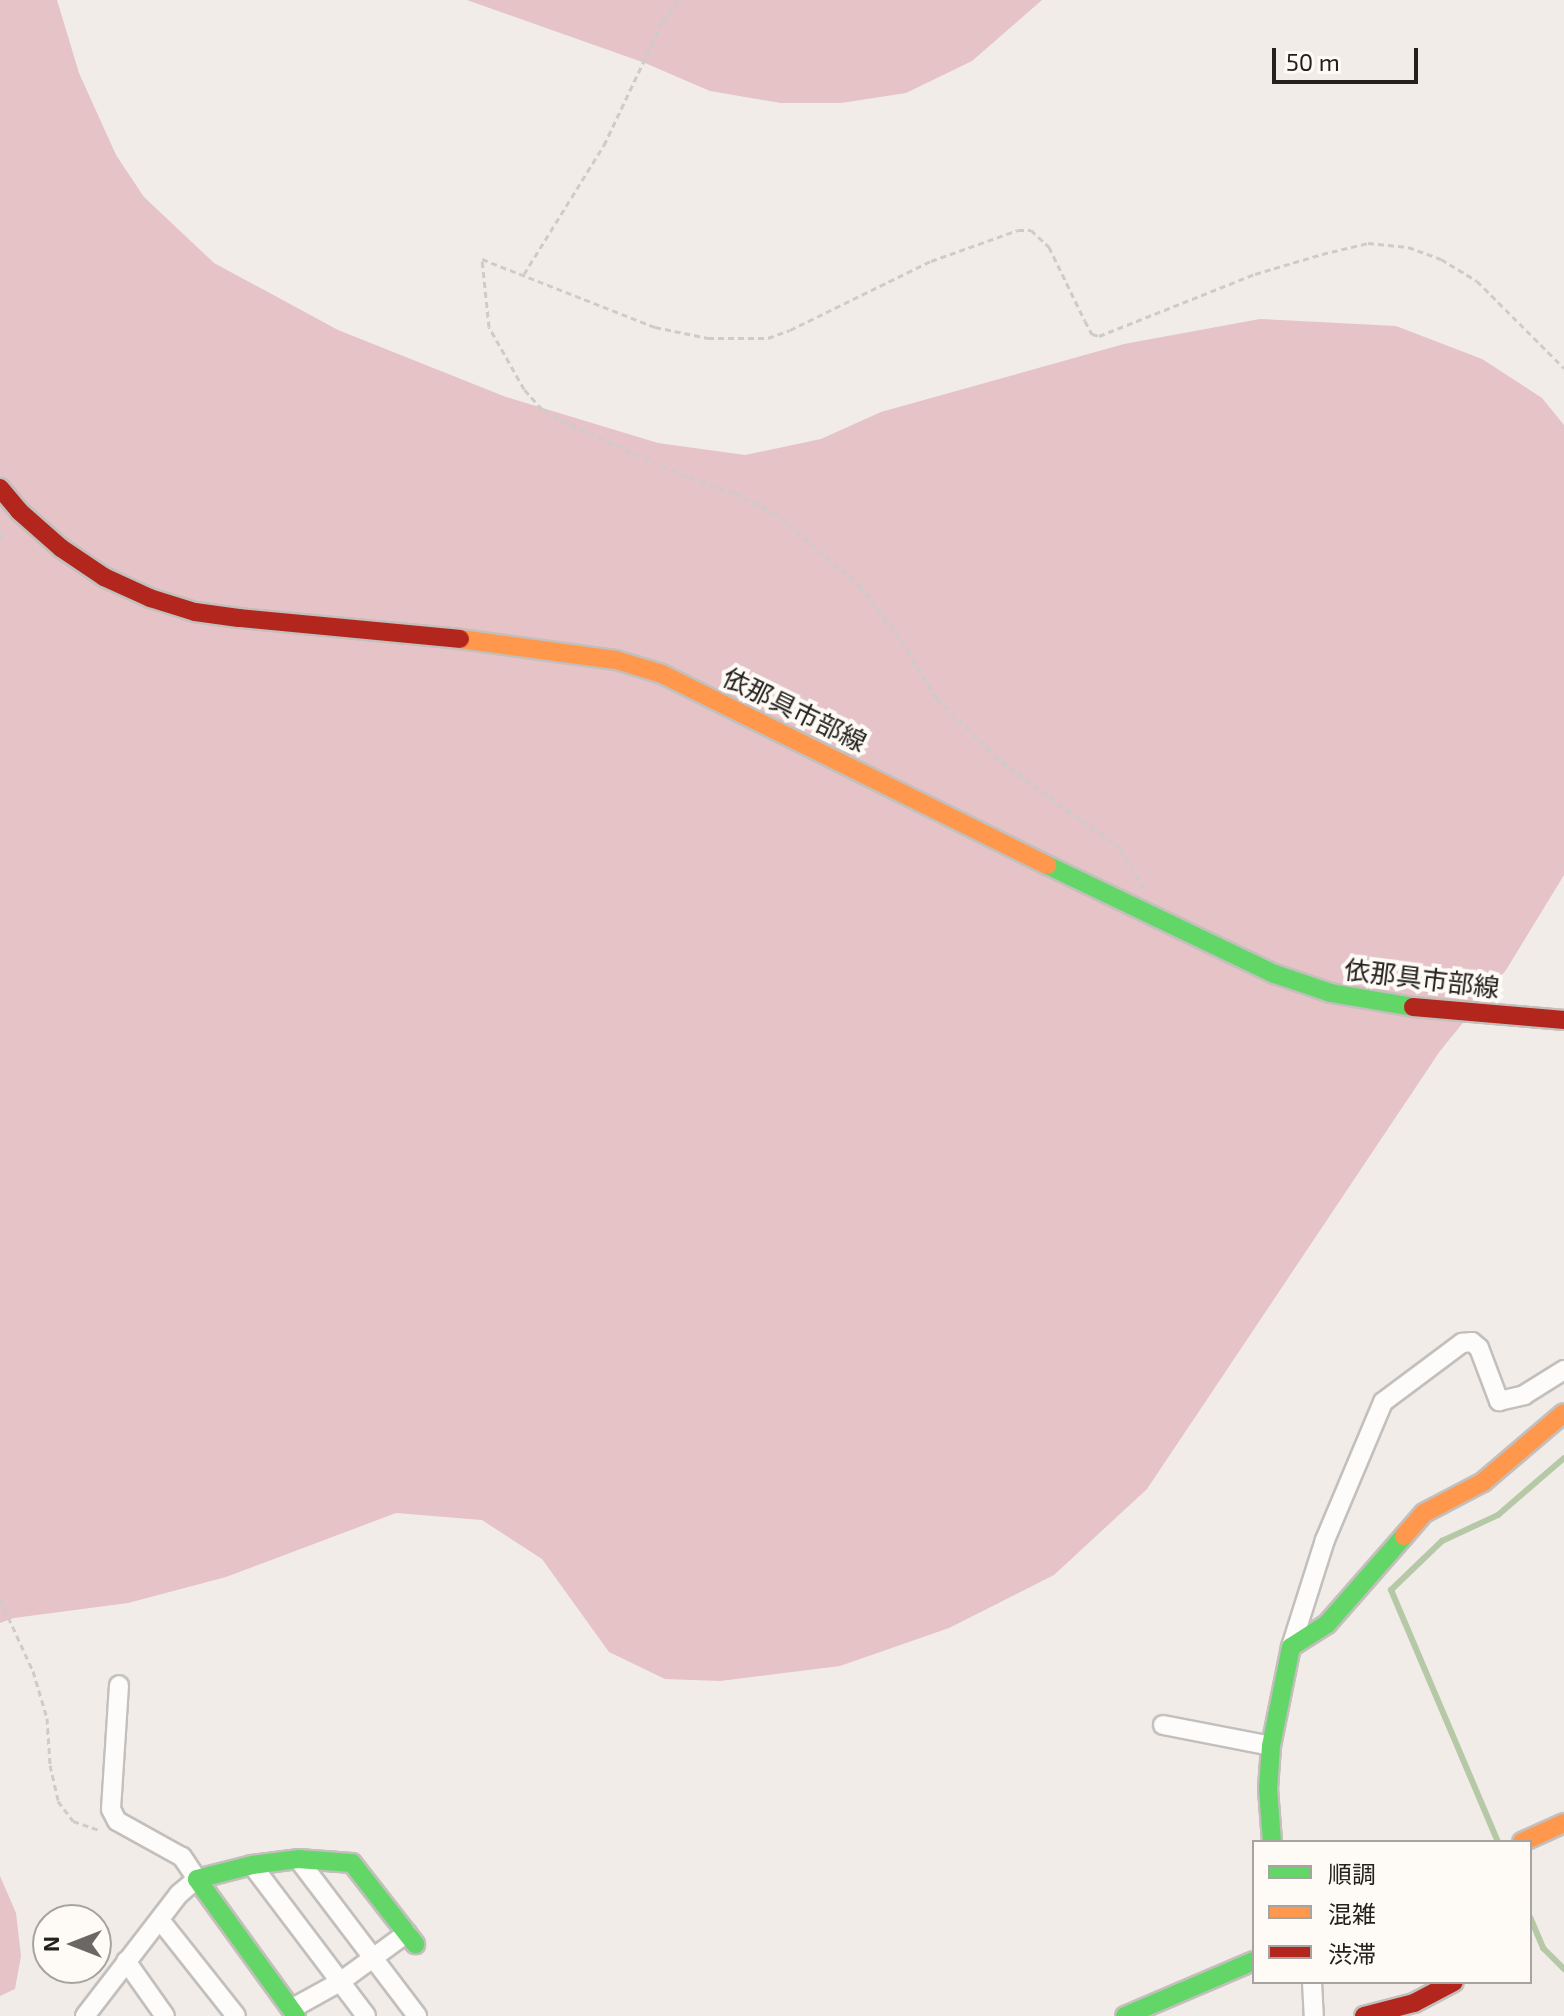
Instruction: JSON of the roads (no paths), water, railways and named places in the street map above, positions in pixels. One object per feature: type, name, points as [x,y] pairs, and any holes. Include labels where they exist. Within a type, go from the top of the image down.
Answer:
[{"type":"main road","name":"依那具市部線","points":[[0,488],[19,511],[61,548],[104,577],[150,598],[195,612],[568,650],[662,674],[1163,923],[1262,969],[1331,993],[1433,1011],[1564,1020]]},
{"type":"main road","points":[[1272,1840],[1268,1789],[1271,1746],[1291,1647],[1335,1616],[1424,1513],[1483,1482],[1564,1413]]},
{"type":"main road","points":[[1526,1840],[1564,1823]]},
{"type":"main road","points":[[293,2013],[197,1879],[252,1865],[298,1859],[352,1863],[411,1938]]},
{"type":"main road","points":[[1125,2016],[1252,1962]]},
{"type":"main road","points":[[1364,2016],[1414,2003],[1450,1984]]},
{"type":"street","points":[[1291,1647],[1325,1540],[1383,1402],[1462,1343],[1472,1342],[1479,1348],[1499,1401],[1524,1395],[1564,1370]]},
{"type":"street","points":[[85,2016],[179,1894],[197,1879],[182,1857],[117,1821],[111,1809],[119,1685]]},
{"type":"street","points":[[1163,1725],[1271,1746]]},
{"type":"street","points":[[298,1859],[417,2016]]},
{"type":"street","points":[[252,1865],[366,2016]]},
{"type":"street","points":[[160,1920],[236,2016]]},
{"type":"street","points":[[293,2013],[373,1958],[411,1938]]},
{"type":"street","points":[[126,1961],[165,2016]]},
{"type":"street","points":[[1312,1984],[1314,2016]]},
{"type":"waterway","points":[[1497,1840],[1391,1590],[1442,1541],[1498,1515],[1564,1458]]},
{"type":"waterway","points":[[1532,1922],[1543,1948],[1564,1969]]}]
